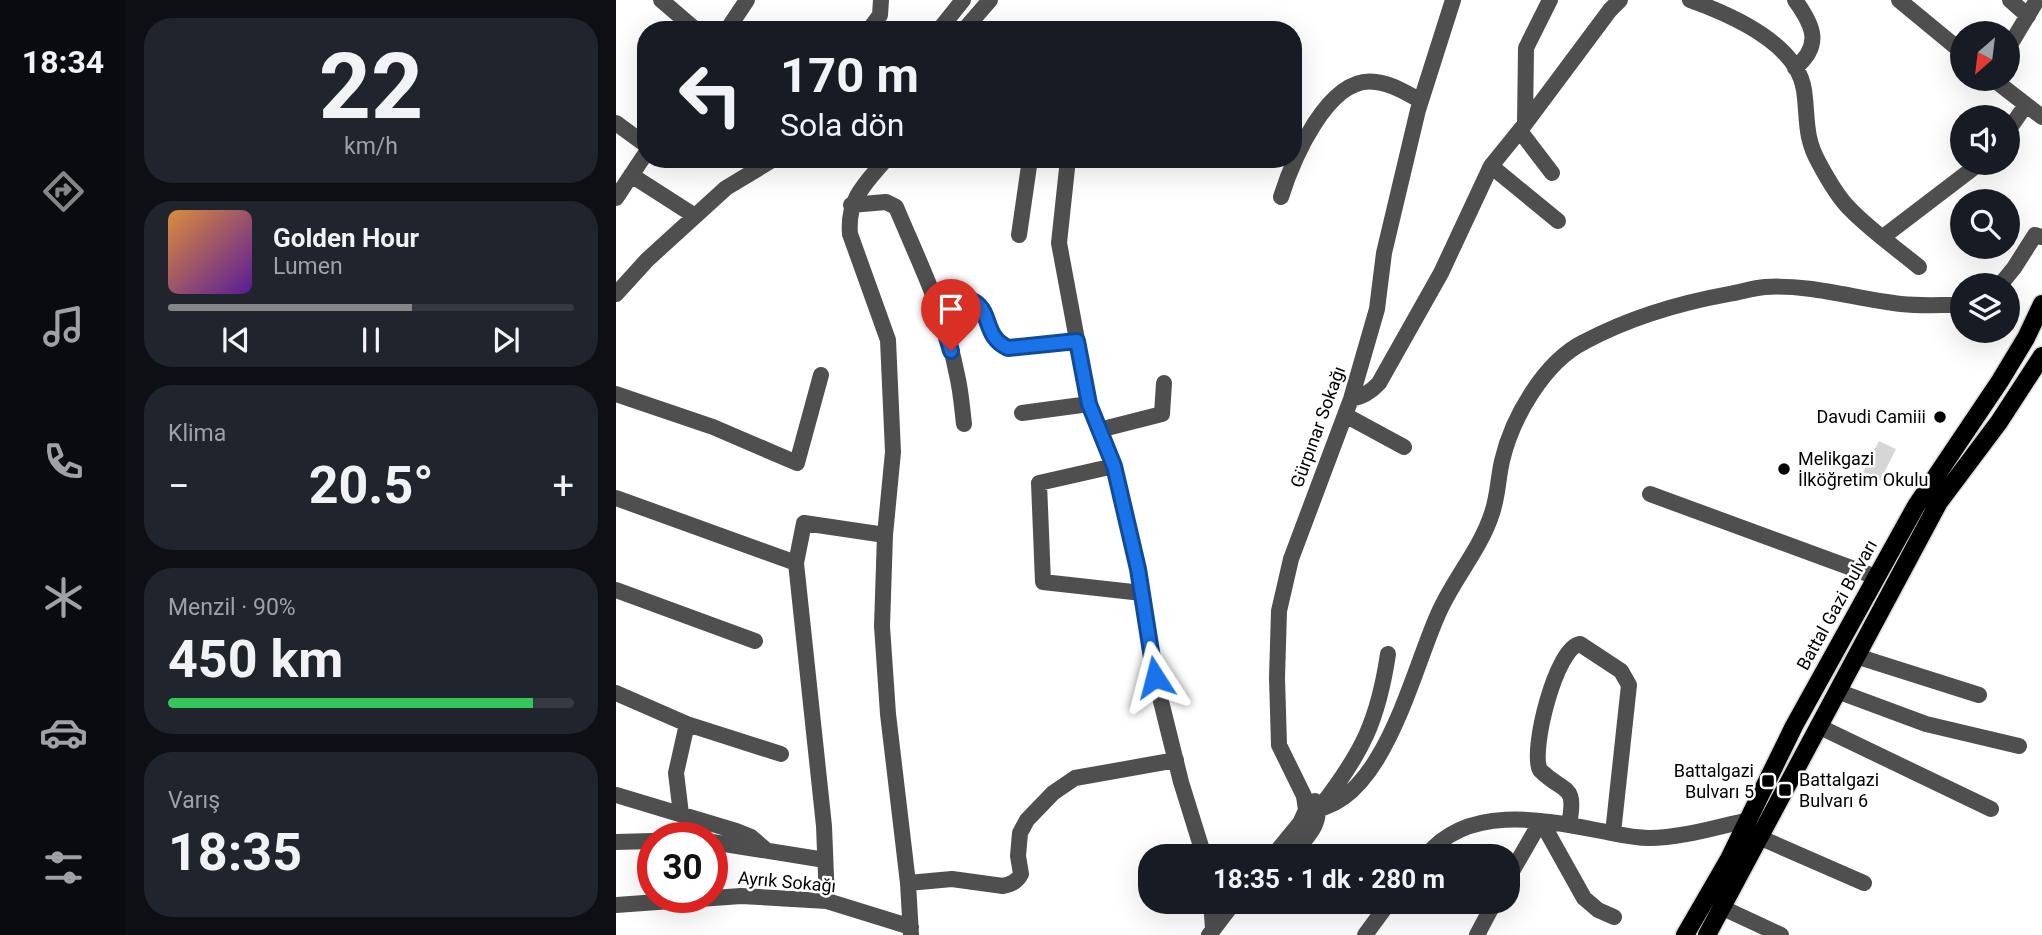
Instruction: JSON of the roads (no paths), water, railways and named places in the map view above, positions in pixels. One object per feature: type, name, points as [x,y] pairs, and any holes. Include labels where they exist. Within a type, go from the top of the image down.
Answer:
[{"type":"main road","name":"Battal Gazi Bulvarı","points":[[1685,935],[1730,859],[1794,726],[1916,506],[2026,338],[2042,304]]},
{"type":"main road","points":[[1707,935],[1939,502],[1999,422],[2042,356]]},
{"type":"street","points":[[661,0],[686,21]]},
{"type":"street","points":[[733,21],[747,0]]},
{"type":"street","points":[[876,21],[880,15],[881,0]]},
{"type":"street","points":[[945,15],[963,0]]},
{"type":"street","points":[[972,21],[990,0]]},
{"type":"street","name":"Gürpınar Sokağı","points":[[1312,810],[1312,798],[1301,790],[1279,745],[1279,611],[1291,559],[1351,399],[1377,309],[1384,253],[1421,101],[1452,0]]},
{"type":"street","points":[[1550,0],[1526,48],[1522,127],[1552,173]]},
{"type":"street","points":[[1351,399],[1372,391],[1379,383],[1441,273],[1491,166],[1620,0]]},
{"type":"street","points":[[1690,0],[1726,14],[1759,33],[1781,51],[1795,68],[1804,88],[1807,135],[1818,162],[1847,206],[1919,267]]},
{"type":"street","points":[[1795,0],[1810,21],[1813,32],[1809,52],[1795,68]]},
{"type":"street","points":[[1899,0],[1950,42]]},
{"type":"street","points":[[2010,0],[2028,16]]},
{"type":"street","points":[[2020,29],[2037,0]]},
{"type":"street","points":[[1302,144],[1327,107],[1351,87],[1374,81],[1399,88],[1421,101]]},
{"type":"street","points":[[2009,91],[2042,117]]},
{"type":"street","points":[[2020,113],[2026,104]]},
{"type":"street","points":[[616,123],[637,138]]},
{"type":"street","points":[[616,198],[637,166]]},
{"type":"street","points":[[1491,166],[1558,221]]},
{"type":"street","points":[[616,294],[647,260],[726,188],[759,168]]},
{"type":"street","points":[[878,168],[858,192],[848,219],[850,234],[888,340],[893,452],[885,535],[882,626],[888,714],[911,931]]},
{"type":"street","points":[[1019,234],[1029,168]]},
{"type":"street","points":[[1067,168],[1059,243],[1089,404],[1114,466],[1142,593],[1155,677],[1200,844]]},
{"type":"street","points":[[1281,197],[1290,168]]},
{"type":"street","points":[[631,175],[695,216]]},
{"type":"street","points":[[1883,237],[1964,175]]},
{"type":"street","points":[[851,205],[886,202],[896,207],[935,297],[957,375],[964,424]]},
{"type":"street","points":[[2010,273],[2035,235],[2042,237]]},
{"type":"street","points":[[1312,810],[1346,797],[1368,775],[1388,739],[1440,610],[1492,513],[1503,457],[1519,413],[1545,374],[1581,343],[1629,321],[1691,301],[1766,287],[1834,292],[1902,304],[1950,306]]},
{"type":"street","points":[[935,297],[953,296],[977,303],[998,341],[1008,348],[1077,341]]},
{"type":"street","points":[[616,394],[713,427],[797,463],[821,375]]},
{"type":"street","points":[[1099,430],[1162,414],[1164,383]]},
{"type":"street","points":[[1022,413],[1089,404]]},
{"type":"street","points":[[1345,415],[1404,447]]},
{"type":"street","points":[[1114,466],[1039,483],[1043,582],[1142,593]]},
{"type":"street","points":[[1650,494],[1876,577]]},
{"type":"street","points":[[616,498],[796,563]]},
{"type":"street","points":[[827,901],[824,827],[796,563],[804,523],[885,535]]},
{"type":"street","points":[[616,590],[755,642]]},
{"type":"street","points":[[1569,825],[1573,803],[1571,797],[1563,786],[1540,770],[1537,755],[1555,675],[1570,648],[1580,644],[1621,671],[1629,685],[1613,833]]},
{"type":"street","points":[[1283,844],[1345,775],[1367,736],[1382,693],[1388,654]]},
{"type":"street","points":[[1856,656],[1979,695]]},
{"type":"street","points":[[1837,691],[1926,724],[2018,746]]},
{"type":"street","points":[[616,693],[687,724],[781,754]]},
{"type":"street","points":[[681,814],[676,774],[687,724]]},
{"type":"street","points":[[1818,726],[1991,809]]},
{"type":"street","points":[[908,883],[951,879],[1003,886],[1010,884],[1017,880],[1020,874],[1017,856],[1020,833],[1027,820],[1053,793],[1075,778],[1176,760]]},
{"type":"street","points":[[616,795],[746,834],[765,849]]},
{"type":"street","points":[[1300,844],[1316,823],[1312,810]]},
{"type":"street","points":[[1437,844],[1455,831],[1482,822],[1521,819],[1646,838],[1670,837],[1749,820]]},
{"type":"street","points":[[1520,857],[1541,821]]},
{"type":"street","points":[[1541,821],[1584,898],[1598,910],[1615,917]]},
{"type":"street","points":[[1761,838],[1864,883]]},
{"type":"street","points":[[616,842],[637,841]]},
{"type":"street","points":[[728,844],[825,860]]},
{"type":"street","name":"Ayrık Sokağı","points":[[616,905],[741,896],[827,901],[911,931]]},
{"type":"street","points":[[1723,908],[1781,935]]},
{"type":"street","points":[[1211,914],[1211,932]]},
{"type":"street","points":[[1211,932],[1225,914]]},
{"type":"street","points":[[1365,935],[1380,914]]},
{"type":"street","points":[[1477,935],[1488,914]]},
{"type":"place","name":"Davudi Camiii","points":[[1940,417]]},
{"type":"place","name":"Melikgazi İlköğretim Okulu","points":[[1784,469]]},
{"type":"place","name":"Battalgazi Bulvarı 5","points":[[1768,781]]},
{"type":"place","name":"Battalgazi Bulvarı 6","points":[[1785,790]]}]
